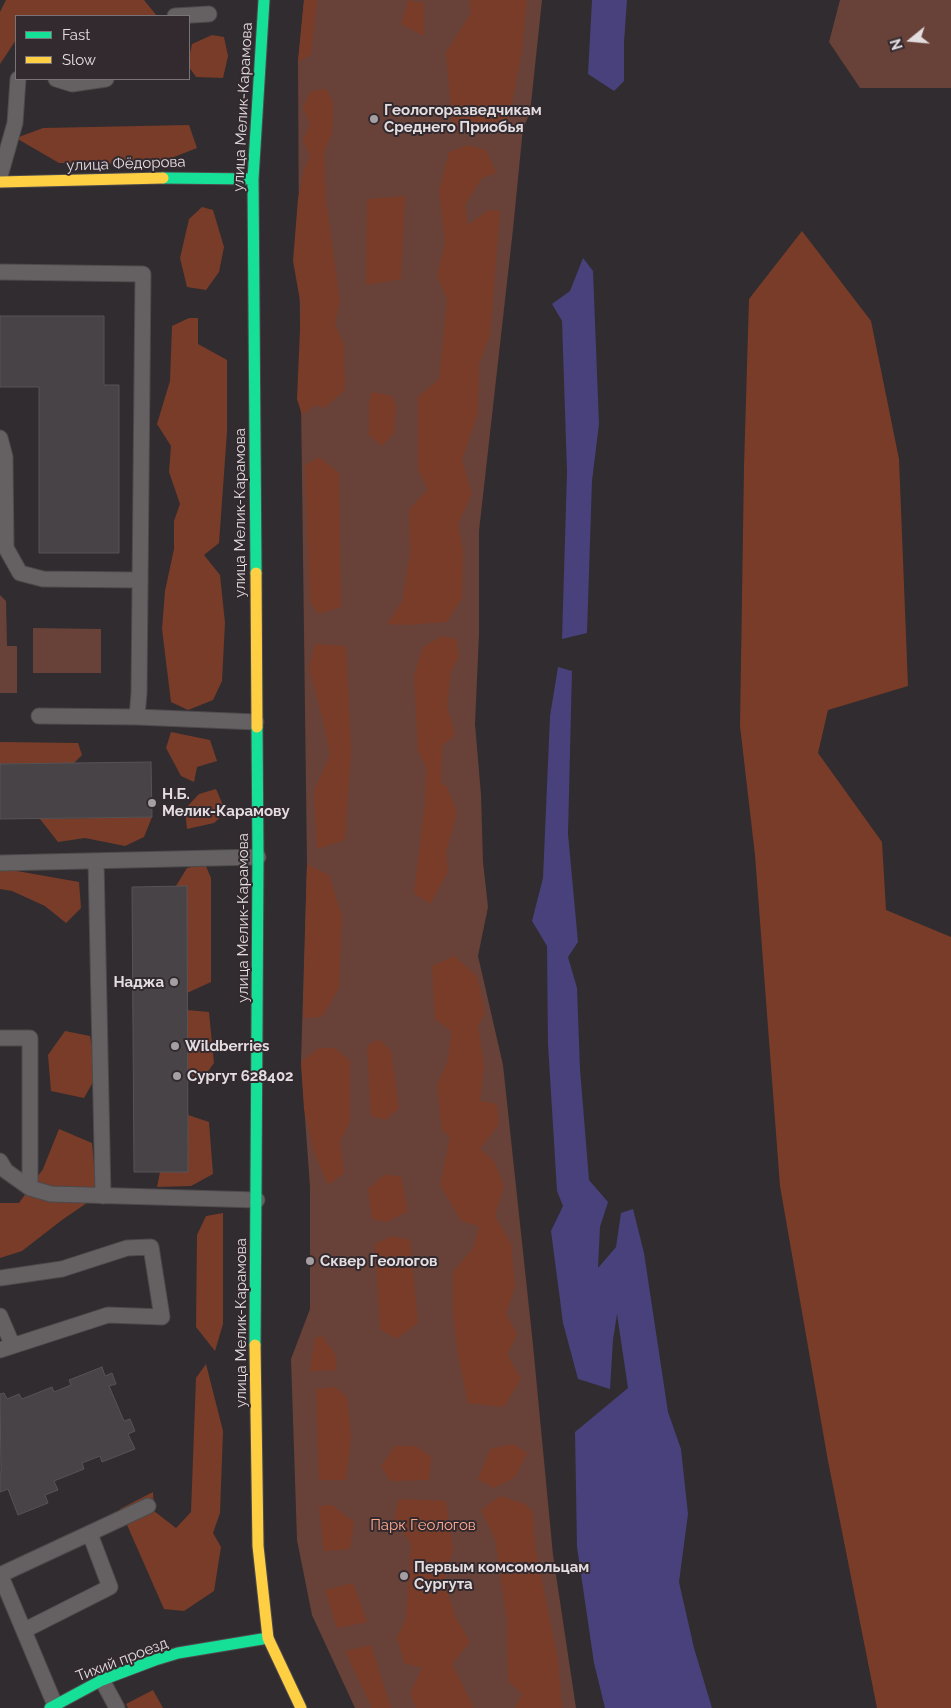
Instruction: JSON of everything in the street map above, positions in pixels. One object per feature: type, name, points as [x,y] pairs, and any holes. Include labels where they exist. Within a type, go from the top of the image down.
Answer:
[{"type":"main road","name":"улица Мелик-Карамова","points":[[264,0],[253,178],[258,857],[255,1376],[258,1546],[268,1638],[301,1708]]},
{"type":"main road","name":"улица Фёдорова","points":[[0,182],[192,177],[253,178]]},
{"type":"main road","name":"Тихий проезд","points":[[52,1706],[102,1680],[155,1660],[178,1653],[268,1638]]},
{"type":"lane","points":[[190,15],[209,14]]},
{"type":"lane","points":[[0,176],[15,123],[18,80]]},
{"type":"lane","points":[[59,80],[72,84],[99,80]]},
{"type":"lane","points":[[0,272],[143,274],[137,717]]},
{"type":"lane","points":[[0,438],[5,457],[6,548],[20,573],[44,579],[140,580]]},
{"type":"lane","points":[[39,716],[137,717],[256,722]]},
{"type":"lane","points":[[0,863],[258,857]]},
{"type":"lane","points":[[96,861],[103,1196]]},
{"type":"lane","points":[[0,1038],[30,1038],[30,1188]]},
{"type":"lane","points":[[0,1161],[6,1171],[30,1188],[51,1194],[257,1200]]},
{"type":"lane","points":[[0,1278],[62,1269],[127,1248],[151,1247],[162,1317],[108,1315],[6,1347],[0,1316]]},
{"type":"lane","points":[[52,1706],[25,1630],[0,1575],[148,1506]]},
{"type":"lane","points":[[25,1630],[110,1587],[90,1534]]},
{"type":"lane","points":[[102,1680],[117,1708]]},
{"type":"green space","points":[[6,0],[144,0],[156,15],[15,15],[15,42],[0,64],[0,12]]},
{"type":"green space","name":"Парк Геологов","points":[[304,0],[542,0],[530,113],[523,128],[479,531],[479,634],[475,724],[481,795],[483,862],[488,907],[478,956],[503,1065],[553,1555],[576,1708],[355,1708],[312,1615],[297,1540],[291,1359],[310,1309],[310,1187],[301,1062],[307,864],[298,62]]},
{"type":"green space","points":[[304,0],[317,0],[311,55],[298,62]]},
{"type":"green space","points":[[408,0],[424,3],[424,36],[401,24]]},
{"type":"green space","points":[[469,0],[527,0],[522,51],[508,123],[453,133],[446,52],[471,13]]},
{"type":"green space","points":[[840,0],[951,0],[951,88],[860,88],[829,42]]},
{"type":"green space","points":[[212,35],[224,37],[228,56],[223,78],[196,77],[190,68],[192,44]]},
{"type":"green space","points":[[326,89],[333,102],[332,133],[324,152],[326,201],[340,301],[335,325],[344,344],[345,390],[324,408],[316,405],[302,415],[297,399],[301,306],[293,261],[298,199],[304,170],[310,155],[303,140],[310,125],[303,107],[311,91]]},
{"type":"green space","points":[[189,125],[197,148],[156,164],[59,163],[16,138],[43,128]]},
{"type":"green space","points":[[468,145],[486,150],[496,173],[482,178],[465,205],[468,225],[488,210],[500,211],[490,335],[479,364],[478,413],[462,460],[472,494],[458,524],[463,551],[462,598],[447,622],[406,625],[387,624],[402,602],[410,554],[409,510],[428,489],[418,470],[418,397],[439,379],[447,299],[437,276],[445,242],[439,191],[449,152]]},
{"type":"green space","points":[[405,196],[401,279],[366,285],[367,199]]},
{"type":"green space","points":[[202,207],[213,210],[224,247],[219,272],[206,290],[187,287],[180,258],[189,219]]},
{"type":"green space","points":[[802,231],[871,321],[899,459],[908,686],[828,710],[818,753],[882,842],[886,910],[951,937],[951,1708],[877,1708],[828,1461],[780,1186],[755,855],[740,726],[744,467],[749,299]]},
{"type":"green space","points":[[189,318],[198,318],[198,344],[227,360],[227,432],[219,543],[204,555],[220,575],[225,623],[222,681],[213,700],[188,710],[171,702],[162,629],[165,591],[174,549],[174,521],[180,504],[169,472],[171,446],[157,424],[170,381],[172,326]]},
{"type":"green space","points":[[372,392],[392,396],[396,406],[394,433],[382,446],[369,435],[369,404]]},
{"type":"green space","points":[[319,457],[339,473],[341,607],[318,614],[310,601],[305,465]]},
{"type":"green space","points":[[0,595],[6,601],[7,646],[17,646],[17,693],[0,693]]},
{"type":"green space","points":[[33,628],[101,629],[101,673],[33,673]]},
{"type":"green space","points":[[442,636],[456,639],[459,657],[451,671],[447,706],[455,735],[442,746],[441,783],[447,787],[457,812],[446,853],[448,872],[430,904],[414,893],[425,804],[426,766],[418,751],[414,675],[423,647]]},
{"type":"green space","points":[[315,644],[346,646],[351,751],[345,840],[317,849],[314,791],[330,755],[323,720],[309,669]]},
{"type":"green space","points":[[171,732],[210,740],[217,761],[197,767],[194,782],[181,776],[166,748]]},
{"type":"green space","points":[[0,742],[78,743],[82,755],[74,763],[0,764]]},
{"type":"green space","points":[[216,789],[226,812],[214,823],[187,829],[185,809],[199,794]]},
{"type":"green space","points":[[152,817],[144,837],[125,846],[85,838],[58,842],[40,819]]},
{"type":"green space","points":[[205,864],[211,878],[211,982],[187,993],[176,886],[187,868]]},
{"type":"green space","points":[[307,864],[329,875],[342,916],[339,988],[322,1017],[303,1018]]},
{"type":"green space","points":[[0,868],[79,882],[81,908],[66,923],[45,906],[12,891],[0,889]]},
{"type":"green space","points":[[454,956],[477,976],[485,1013],[478,1025],[484,1066],[480,1101],[497,1104],[499,1124],[480,1149],[494,1161],[504,1186],[495,1216],[511,1244],[515,1286],[506,1314],[517,1334],[507,1355],[521,1378],[504,1407],[468,1403],[458,1355],[453,1313],[453,1272],[473,1248],[479,1226],[461,1221],[440,1185],[450,1137],[442,1130],[437,1085],[447,1063],[452,1032],[435,1019],[432,966]]},
{"type":"green space","points":[[187,1010],[209,1012],[214,1063],[202,1080],[188,1074]]},
{"type":"green space","points":[[65,1031],[90,1036],[97,1075],[84,1098],[51,1091],[48,1055]]},
{"type":"green space","points":[[379,1039],[391,1051],[399,1108],[386,1120],[371,1116],[367,1046]]},
{"type":"green space","points":[[319,1048],[335,1048],[350,1061],[350,1121],[340,1142],[344,1173],[328,1185],[314,1152],[304,1109],[301,1062]]},
{"type":"green space","points":[[188,1115],[209,1122],[213,1174],[191,1186],[157,1187],[160,1172],[188,1171]]},
{"type":"green space","points":[[59,1129],[92,1143],[97,1196],[22,1251],[0,1258],[0,1203],[19,1203],[43,1169]]},
{"type":"green space","points":[[384,1175],[401,1176],[408,1211],[387,1222],[372,1219],[368,1189]]},
{"type":"green space","points":[[223,1213],[223,1324],[215,1351],[196,1327],[197,1235],[206,1216]]},
{"type":"green space","points":[[392,1236],[410,1240],[418,1323],[396,1339],[380,1329],[375,1244]]},
{"type":"green space","points":[[321,1335],[335,1354],[337,1370],[310,1371],[315,1339]]},
{"type":"green space","points":[[206,1364],[223,1431],[220,1513],[213,1533],[221,1547],[214,1591],[184,1611],[164,1609],[120,1509],[153,1492],[154,1511],[176,1528],[191,1512],[196,1378]]},
{"type":"green space","points":[[335,1387],[347,1397],[351,1437],[346,1480],[319,1480],[316,1389]]},
{"type":"green space","points":[[513,1444],[527,1453],[515,1477],[494,1488],[478,1479],[490,1449]]},
{"type":"green space","points":[[395,1446],[416,1446],[431,1457],[429,1480],[390,1481],[381,1466]]},
{"type":"green space","points":[[500,1496],[525,1504],[533,1512],[535,1546],[558,1660],[562,1708],[515,1708],[522,1694],[508,1681],[507,1621],[495,1539],[481,1510]]},
{"type":"green space","points":[[399,1499],[446,1501],[453,1549],[444,1580],[455,1616],[470,1642],[452,1664],[474,1708],[416,1708],[410,1693],[422,1668],[404,1663],[397,1637],[406,1619],[411,1543],[394,1520]]},
{"type":"green space","points":[[332,1505],[354,1522],[350,1549],[324,1551],[319,1506]]},
{"type":"green space","points":[[353,1583],[367,1622],[337,1628],[325,1590]]},
{"type":"green space","points":[[371,1645],[391,1708],[372,1708],[345,1651]]},
{"type":"green space","points":[[153,1690],[163,1708],[128,1708],[126,1704]]},
{"type":"shaded area","points":[[592,0],[627,0],[624,81],[614,91],[588,74]]},
{"type":"shaded area","points":[[583,258],[593,271],[599,424],[592,481],[587,633],[562,639],[567,472],[562,321],[552,304],[570,291]]},
{"type":"shaded area","points":[[558,667],[572,671],[568,834],[578,942],[568,957],[577,988],[580,1069],[589,1180],[608,1202],[600,1227],[598,1268],[616,1247],[621,1213],[633,1209],[644,1253],[668,1412],[681,1449],[688,1514],[679,1582],[694,1648],[712,1708],[605,1708],[594,1663],[577,1547],[575,1432],[628,1388],[617,1314],[613,1340],[610,1389],[578,1379],[563,1323],[551,1231],[563,1206],[557,1191],[548,1044],[547,946],[532,921],[543,878],[550,716]]},
{"type":"building","points":[[0,316],[104,316],[104,385],[119,385],[119,553],[39,553],[39,387],[0,387]]},
{"type":"building","points":[[151,762],[152,817],[0,819],[0,764]]},
{"type":"building","points":[[187,886],[188,1172],[134,1172],[132,887]]},
{"type":"building","points":[[102,1367],[105,1376],[112,1373],[116,1384],[109,1386],[124,1421],[130,1419],[135,1431],[128,1434],[135,1449],[102,1462],[100,1456],[82,1463],[84,1469],[54,1481],[58,1490],[45,1495],[48,1503],[18,1515],[8,1489],[0,1492],[0,1394],[4,1393],[7,1399],[19,1394],[22,1399],[52,1387],[54,1392],[71,1385],[69,1380]]},
{"type":"traffic: fast","points":[[256,573],[253,179],[264,0]]},
{"type":"traffic: fast","points":[[163,178],[253,179]]},
{"type":"traffic: fast","points":[[255,1345],[257,727]]},
{"type":"traffic: fast","points":[[50,1708],[102,1680],[155,1660],[178,1653],[268,1638]]},
{"type":"traffic: slow","points":[[0,182],[163,178]]},
{"type":"traffic: slow","points":[[256,573],[257,727]]},
{"type":"traffic: slow","points":[[255,1345],[258,1546],[268,1638],[301,1708]]},
{"type":"place","name":"Геологоразведчикам Среднего Приобья","points":[[374,119]]},
{"type":"place","name":"Н.Б. Мелик-Карамову","points":[[152,803]]},
{"type":"place","name":"Наджа","points":[[174,982]]},
{"type":"place","name":"Wildberries","points":[[175,1046]]},
{"type":"place","name":"Сургут 628402","points":[[177,1076]]},
{"type":"place","name":"Сквер Геологов","points":[[310,1261]]},
{"type":"place","name":"Первым комсомольцам Сургута","points":[[404,1576]]}]
